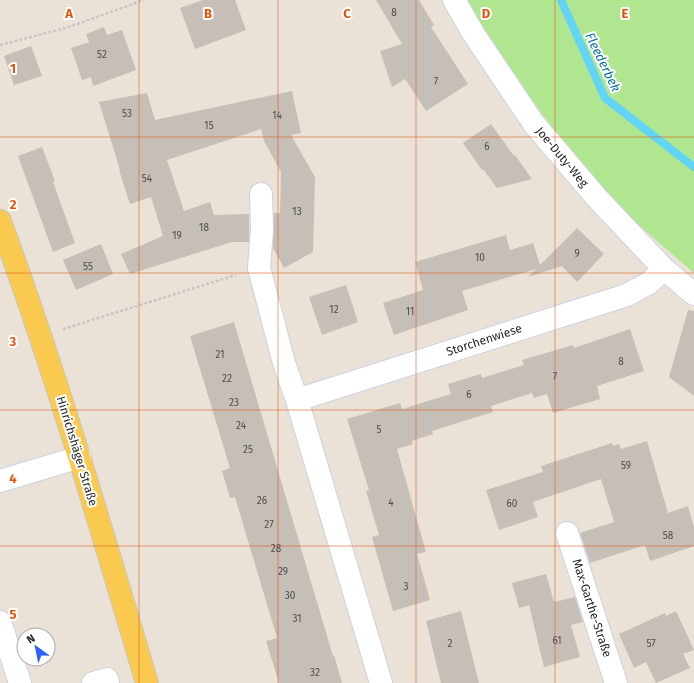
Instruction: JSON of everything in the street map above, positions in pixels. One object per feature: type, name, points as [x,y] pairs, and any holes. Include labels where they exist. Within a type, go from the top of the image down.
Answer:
[{"type":"main road","name":"Hinrichshäger Straße","points":[[0,221],[41,336],[80,457],[147,683]]},
{"type":"street","name":"Joe-Duty-Weg","points":[[454,0],[473,32],[534,124],[597,198],[664,269],[694,294]]},
{"type":"street","points":[[261,194],[262,230],[259,268],[284,363],[297,400],[381,683]]},
{"type":"street","name":"Storchenwiese","points":[[297,400],[627,295],[648,283],[664,269]]},
{"type":"street","points":[[0,481],[80,457]]},
{"type":"street","name":"Max-Garthe-Straße","points":[[567,532],[616,683]]},
{"type":"street","points":[[0,622],[20,683]]},
{"type":"street","points":[[93,683],[107,679],[108,683]]},
{"type":"path","points":[[0,45],[70,27],[144,0]]},
{"type":"path","points":[[41,336],[259,268]]},
{"type":"green space","points":[[468,0],[694,0],[694,273],[619,208],[578,162],[523,88],[485,32]]},
{"type":"building","points":[[203,0],[235,0],[246,30],[195,49],[180,8]]},
{"type":"building","points":[[376,0],[419,0],[434,25],[431,27],[468,84],[426,111],[405,79],[392,87],[380,51],[402,44]]},
{"type":"building","points":[[104,27],[107,35],[122,30],[136,70],[93,86],[91,77],[82,80],[71,48],[89,42],[86,34]]},
{"type":"building","points":[[31,46],[42,76],[14,85],[4,56]]},
{"type":"building","points":[[292,91],[301,133],[291,135],[315,177],[313,252],[284,268],[273,248],[274,213],[280,213],[281,172],[264,141],[261,129],[167,160],[184,211],[210,202],[214,215],[249,214],[249,242],[232,242],[130,274],[121,254],[163,236],[151,197],[130,204],[99,102],[147,93],[155,120]]},
{"type":"building","points":[[491,124],[532,179],[497,188],[483,169],[482,170],[463,143]]},
{"type":"building","points":[[42,147],[55,181],[53,182],[75,243],[53,252],[18,156]]},
{"type":"building","points":[[577,228],[604,254],[577,282],[562,266],[528,277],[536,269],[462,291],[468,310],[394,335],[383,303],[423,290],[415,262],[506,235],[510,250],[533,243],[540,265]]},
{"type":"building","points":[[101,244],[113,274],[76,290],[63,260]]},
{"type":"building","points":[[346,285],[358,322],[322,335],[309,297]]},
{"type":"building","points":[[688,310],[694,311],[694,396],[669,377]]},
{"type":"building","points":[[234,322],[342,683],[279,683],[266,641],[277,638],[235,497],[230,498],[222,471],[230,468],[190,336]]},
{"type":"building","points":[[630,329],[644,371],[597,386],[600,399],[553,413],[547,394],[534,398],[532,393],[491,406],[493,412],[432,431],[433,434],[412,441],[413,444],[397,449],[426,552],[417,554],[430,600],[393,611],[372,537],[379,535],[366,491],[369,490],[347,419],[400,403],[402,409],[451,394],[448,384],[481,374],[482,378],[524,365],[522,360],[573,345],[574,348]]},
{"type":"building","points":[[647,441],[668,513],[688,506],[694,527],[694,546],[650,561],[645,545],[590,563],[580,533],[614,522],[601,479],[533,502],[538,517],[499,530],[486,490],[543,472],[541,466],[612,443],[613,446],[619,444],[621,449]]},
{"type":"building","points":[[546,574],[554,602],[575,597],[583,622],[571,625],[580,657],[544,667],[529,605],[519,608],[512,583]]},
{"type":"building","points":[[461,611],[479,683],[441,683],[426,621]]},
{"type":"building","points":[[676,611],[694,650],[683,654],[690,668],[656,683],[646,662],[634,668],[619,634],[665,613],[666,616]]},
{"type":"waterway","name":"Fleederbek","points":[[561,0],[605,98],[694,167]]}]
